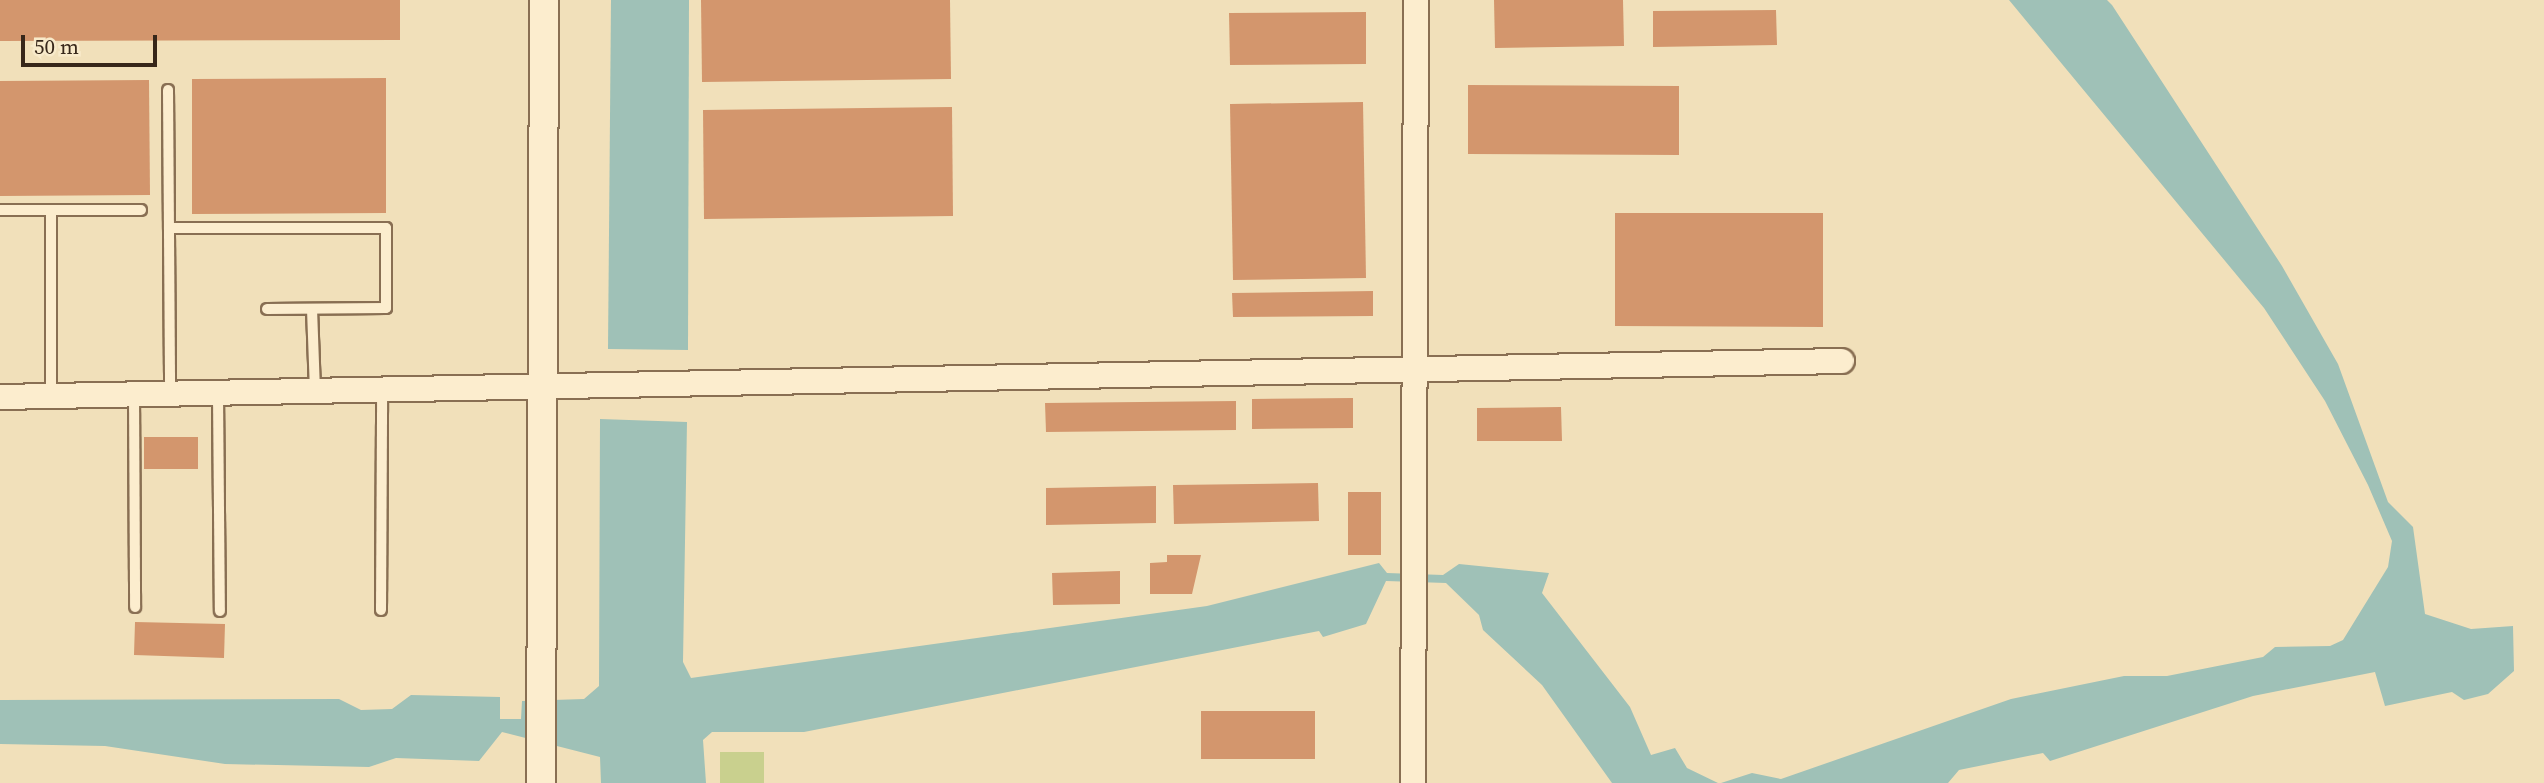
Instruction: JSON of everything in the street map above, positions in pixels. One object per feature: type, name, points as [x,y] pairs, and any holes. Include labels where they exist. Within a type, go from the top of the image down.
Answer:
[{"type":"main road","points":[[541,776],[544,0]]},
{"type":"street","points":[[1413,783],[1416,0]]},
{"type":"street","points":[[0,397],[1842,361]]},
{"type":"lane","points":[[168,90],[170,394]]},
{"type":"lane","points":[[0,210],[141,210]]},
{"type":"lane","points":[[51,210],[51,396]]},
{"type":"lane","points":[[169,228],[386,228],[386,308],[267,309]]},
{"type":"lane","points":[[312,309],[314,392]]},
{"type":"lane","points":[[381,610],[382,391]]},
{"type":"lane","points":[[218,393],[220,611]]},
{"type":"lane","points":[[134,394],[135,607]]},
{"type":"green space","points":[[720,752],[764,752],[764,783],[720,783]]},
{"type":"water","points":[[611,0],[689,0],[688,350],[608,349]]},
{"type":"water","points":[[2009,0],[2107,0],[2112,5],[2282,266],[2338,364],[2388,502],[2413,527],[2425,614],[2471,629],[2513,626],[2514,671],[2488,694],[2464,700],[2452,692],[2385,706],[2375,672],[2253,696],[2050,761],[2043,753],[1959,770],[1948,783],[1721,783],[1752,773],[1781,779],[2011,699],[2124,676],[2167,676],[2263,657],[2275,647],[2330,646],[2343,640],[2388,567],[2392,541],[2368,485],[2325,401],[2264,308]]},
{"type":"water","points":[[600,419],[687,422],[683,662],[691,678],[1207,606],[1379,563],[1387,573],[1443,575],[1459,564],[1549,573],[1542,593],[1630,707],[1651,755],[1675,748],[1687,768],[1718,783],[1612,783],[1542,685],[1483,630],[1479,615],[1446,583],[1386,581],[1366,624],[1323,637],[1319,631],[804,732],[712,732],[703,740],[706,783],[601,783],[600,757],[502,732],[479,761],[396,758],[369,767],[225,764],[105,746],[0,744],[0,700],[339,699],[361,710],[392,709],[411,695],[500,697],[500,719],[521,719],[522,701],[584,699],[599,686]]},
{"type":"building","points":[[0,0],[400,0],[400,40],[0,41]]},
{"type":"building","points":[[701,0],[950,0],[951,79],[702,82]]},
{"type":"building","points":[[1494,0],[1623,0],[1624,46],[1495,48]]},
{"type":"building","points":[[1776,10],[1777,45],[1653,47],[1653,11]]},
{"type":"building","points":[[1366,12],[1366,64],[1230,65],[1229,13]]},
{"type":"building","points":[[386,78],[386,213],[192,214],[192,79]]},
{"type":"building","points":[[149,80],[150,195],[0,196],[0,81]]},
{"type":"building","points":[[1468,85],[1679,86],[1679,155],[1468,154]]},
{"type":"building","points":[[1363,102],[1366,278],[1233,280],[1230,104]]},
{"type":"building","points":[[952,107],[953,216],[704,219],[703,110]]},
{"type":"building","points":[[1615,213],[1823,213],[1823,327],[1615,326]]},
{"type":"building","points":[[1373,291],[1373,316],[1233,317],[1232,293]]},
{"type":"building","points":[[1353,398],[1353,428],[1252,429],[1252,399]]},
{"type":"building","points":[[1236,401],[1236,430],[1046,432],[1045,403]]},
{"type":"building","points":[[1561,407],[1562,441],[1477,441],[1477,408]]},
{"type":"building","points":[[144,437],[198,437],[198,469],[144,469]]},
{"type":"building","points":[[1318,483],[1319,521],[1174,524],[1173,485]]},
{"type":"building","points":[[1156,486],[1156,523],[1046,525],[1046,488]]},
{"type":"building","points":[[1348,492],[1381,492],[1381,555],[1348,555]]},
{"type":"building","points":[[1167,555],[1201,555],[1192,594],[1150,594],[1150,563],[1167,562]]},
{"type":"building","points":[[1120,571],[1120,604],[1053,605],[1052,573]]},
{"type":"building","points":[[135,622],[225,624],[224,658],[134,655]]},
{"type":"building","points":[[1201,711],[1315,711],[1315,759],[1201,759]]}]
